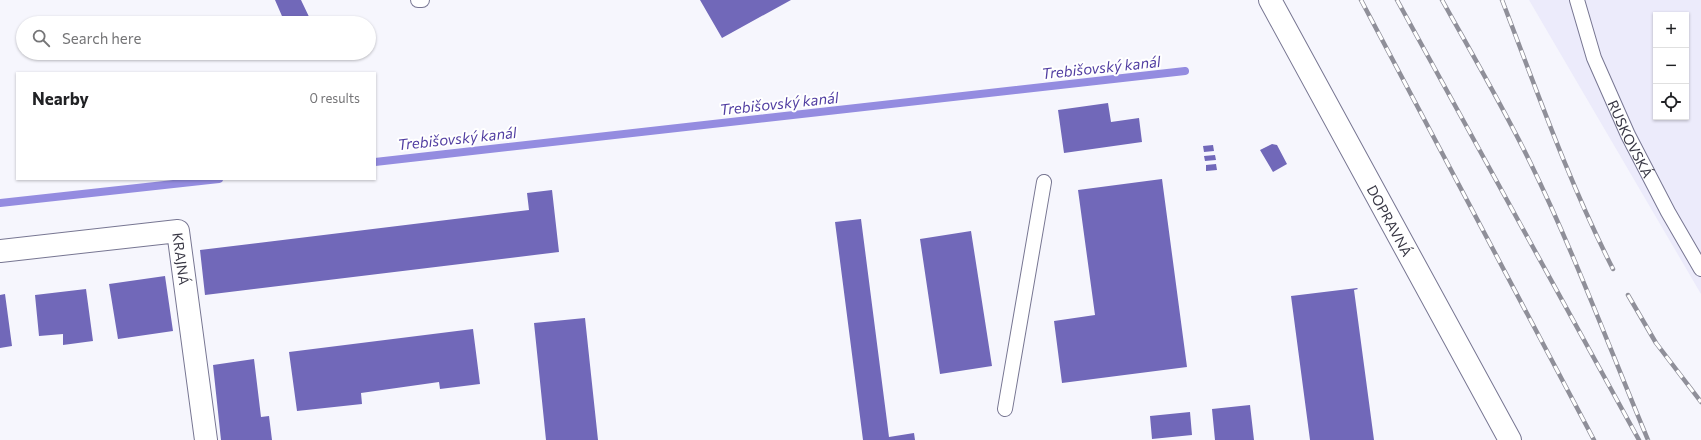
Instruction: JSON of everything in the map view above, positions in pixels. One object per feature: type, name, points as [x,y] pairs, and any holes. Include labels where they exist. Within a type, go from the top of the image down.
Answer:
[{"type":"street","name":"DOPRAVNÁ","points":[[1270,0],[1510,440]]},
{"type":"street","name":"KRAJNÁ","points":[[0,251],[178,232],[206,440]]},
{"type":"lane","name":"RUSKOVSKÁ","points":[[1577,0],[1594,58],[1628,135],[1668,212],[1701,270]]},
{"type":"lane","points":[[1005,409],[1044,182]]},
{"type":"shaded area","points":[[1529,0],[1701,0],[1701,294]]},
{"type":"building","points":[[275,0],[301,0],[309,16],[282,16]]},
{"type":"building","points":[[700,0],[791,0],[722,38]]},
{"type":"building","points":[[1108,103],[1111,122],[1139,118],[1142,142],[1064,153],[1058,110]]},
{"type":"building","points":[[1272,144],[1277,145],[1287,164],[1273,172],[1260,150]]},
{"type":"building","points":[[1213,145],[1214,151],[1204,152],[1203,146]]},
{"type":"building","points":[[1215,155],[1216,160],[1205,161],[1204,156]]},
{"type":"building","points":[[1216,164],[1217,170],[1206,171],[1206,165]]},
{"type":"building","points":[[1162,179],[1187,367],[1062,383],[1054,321],[1095,315],[1078,190]]},
{"type":"building","points":[[552,190],[559,252],[205,295],[200,250],[529,210],[527,193]]},
{"type":"building","points":[[861,219],[889,437],[914,433],[915,440],[863,440],[835,222]]},
{"type":"building","points":[[971,231],[992,366],[940,374],[920,239]]},
{"type":"building","points":[[165,276],[173,331],[118,339],[109,284]]},
{"type":"building","points":[[86,289],[93,341],[63,345],[63,334],[39,336],[35,295]]},
{"type":"building","points":[[1358,289],[1354,290],[1374,440],[1310,440],[1291,296]]},
{"type":"building","points":[[5,294],[12,346],[0,348],[0,295]]},
{"type":"building","points":[[585,318],[598,440],[546,440],[534,323]]},
{"type":"building","points":[[473,329],[480,384],[440,389],[439,382],[361,393],[362,404],[297,411],[289,352]]},
{"type":"building","points":[[254,359],[261,417],[269,416],[272,440],[221,440],[213,365]]},
{"type":"building","points":[[1250,405],[1254,440],[1215,440],[1212,409]]},
{"type":"building","points":[[1190,412],[1192,435],[1152,439],[1150,416]]},
{"type":"waterway","name":"Trebišovský kanál","points":[[376,162],[1185,71]]},
{"type":"waterway","name":"Trebišovský kanál","points":[[0,203],[210,180]]},
{"type":"railway","points":[[1361,0],[1594,440]]},
{"type":"railway","points":[[1397,0],[1639,440]]},
{"type":"railway","points":[[1442,0],[1509,121],[1562,230],[1648,440]]},
{"type":"railway","points":[[1502,0],[1568,170],[1613,269]]},
{"type":"railway","points":[[1628,295],[1656,343],[1701,402]]}]
